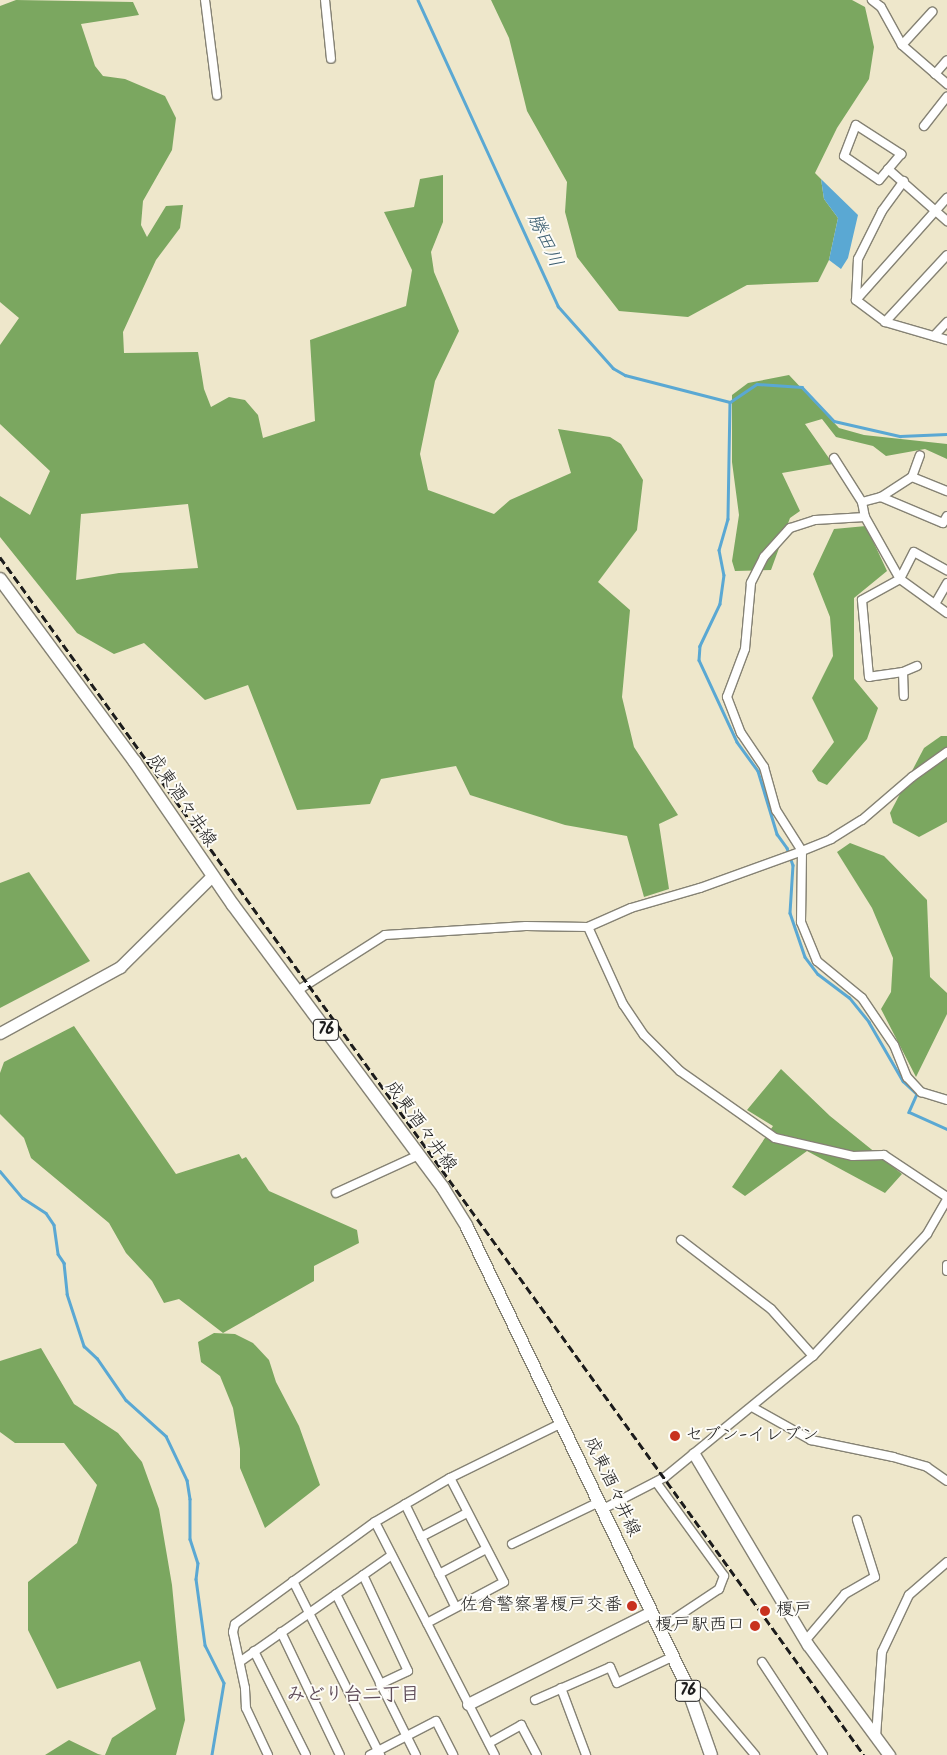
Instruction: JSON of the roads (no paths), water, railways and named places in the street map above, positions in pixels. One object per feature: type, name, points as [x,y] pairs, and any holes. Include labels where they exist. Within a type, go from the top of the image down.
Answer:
[{"type":"main road","name":"成東酒々井線","points":[[0,579],[135,762],[212,876],[418,1155],[478,1248],[686,1684],[711,1755]]},
{"type":"street","points":[[205,0],[217,95]]},
{"type":"street","points":[[325,0],[331,59]]},
{"type":"street","points":[[872,0],[881,6],[902,45],[947,84]]},
{"type":"street","points":[[881,6],[887,0]]},
{"type":"street","points":[[902,45],[932,12]]},
{"type":"street","points":[[935,74],[947,60]]},
{"type":"street","points":[[924,126],[947,97]]},
{"type":"street","points":[[856,125],[901,154],[888,169],[879,180],[844,156],[856,125]]},
{"type":"street","points":[[888,169],[904,181],[947,221]]},
{"type":"street","points":[[856,300],[858,259],[882,211],[904,181]]},
{"type":"street","points":[[856,300],[947,198]]},
{"type":"street","points":[[885,322],[947,255]]},
{"type":"street","points":[[856,300],[885,322],[947,340]]},
{"type":"street","points":[[934,336],[947,322]]},
{"type":"street","points":[[862,502],[881,497],[912,477],[920,455]]},
{"type":"street","points":[[834,458],[862,502],[865,517],[900,579],[947,613]]},
{"type":"street","points":[[912,477],[947,491]]},
{"type":"street","points":[[881,497],[943,523],[947,516]]},
{"type":"street","points":[[865,517],[815,520],[790,528],[764,557],[751,584],[745,649],[727,697],[740,733],[764,767],[776,810],[802,851],[801,922],[817,961],[862,998],[894,1045],[908,1077],[921,1092],[947,1100]]},
{"type":"street","points":[[917,666],[903,672],[869,677],[862,600],[900,579],[914,552],[947,570]]},
{"type":"street","points":[[934,604],[947,583]]},
{"type":"street","points":[[903,672],[904,696]]},
{"type":"street","points":[[298,991],[384,935],[526,926],[588,927],[631,908],[700,888],[802,851],[831,840],[862,820],[912,777],[947,752]]},
{"type":"street","points":[[0,1033],[120,967],[212,876]]},
{"type":"street","points":[[512,1544],[656,1482],[694,1454],[813,1356],[927,1234],[947,1199],[884,1155],[853,1156],[775,1138],[680,1071],[644,1035],[623,1004],[588,927]]},
{"type":"street","points":[[336,1193],[418,1155]]},
{"type":"street","points":[[681,1240],[771,1308],[813,1356]]},
{"type":"street","points":[[947,1265],[947,1271]]},
{"type":"street","points":[[752,1407],[810,1440],[894,1457],[927,1468],[947,1481]]},
{"type":"street","points":[[268,1755],[246,1708],[241,1661],[233,1632],[235,1624],[375,1522],[450,1478],[562,1423]]},
{"type":"street","points":[[694,1454],[805,1641],[889,1755]]},
{"type":"street","points":[[427,1623],[455,1606],[504,1582],[450,1478]]},
{"type":"street","points":[[656,1482],[724,1576],[719,1589],[659,1629]]},
{"type":"street","points":[[405,1504],[455,1606]]},
{"type":"street","points":[[421,1537],[468,1513]]},
{"type":"street","points":[[805,1641],[845,1594],[876,1577],[857,1520]]},
{"type":"street","points":[[375,1522],[495,1755]]},
{"type":"street","points":[[439,1574],[486,1549]]},
{"type":"street","points":[[241,1661],[392,1555]]},
{"type":"street","points":[[876,1739],[882,1652],[909,1595],[947,1562]]},
{"type":"street","points":[[363,1575],[408,1671],[380,1684]]},
{"type":"street","points":[[293,1581],[379,1753]]},
{"type":"street","points":[[336,1594],[416,1755]]},
{"type":"street","points":[[468,1704],[651,1612]]},
{"type":"street","points":[[281,1632],[340,1755]]},
{"type":"street","points":[[254,1652],[306,1755]]},
{"type":"street","points":[[535,1700],[610,1667],[617,1683],[672,1657]]},
{"type":"street","points":[[762,1662],[823,1755]]},
{"type":"street","points":[[686,1684],[703,1693],[755,1755]]},
{"type":"street","points":[[561,1688],[586,1755]]},
{"type":"street","points":[[370,1755],[379,1753],[436,1721],[453,1755]]},
{"type":"street","points":[[489,1743],[522,1725],[537,1755]]},
{"type":"water","points":[[821,179],[858,215],[848,258],[841,269],[829,260],[838,218],[824,199]]},
{"type":"waterway","name":"勝田川","points":[[418,0],[558,306],[613,368],[625,375],[730,402]]},
{"type":"waterway","points":[[730,402],[757,384],[802,387],[834,421],[900,436],[947,434]]},
{"type":"waterway","points":[[730,402],[728,519],[719,550],[724,575],[720,604],[700,646],[699,660],[737,742],[758,771],[777,834],[787,848],[793,865],[790,913],[805,957],[818,974],[849,997],[869,1022],[903,1081],[917,1094],[909,1112],[947,1129]]},
{"type":"waterway","points":[[0,1171],[23,1198],[46,1213],[54,1225],[58,1254],[64,1263],[67,1294],[84,1346],[97,1358],[126,1400],[166,1436],[187,1480],[190,1499],[190,1539],[198,1563],[196,1579],[205,1645],[224,1683],[212,1755]]},
{"type":"railway","points":[[0,557],[864,1755]]},
{"type":"place","name":"セブン-イレブン","points":[[675,1436]]},
{"type":"place","name":"佐倉警察署榎戸交番","points":[[632,1606]]},
{"type":"place","name":"榎戸","points":[[765,1611]]},
{"type":"place","name":"榎戸駅西口","points":[[755,1626]]},
{"type":"district","name":"みどり台二丁目","points":[[353,1696]]}]
